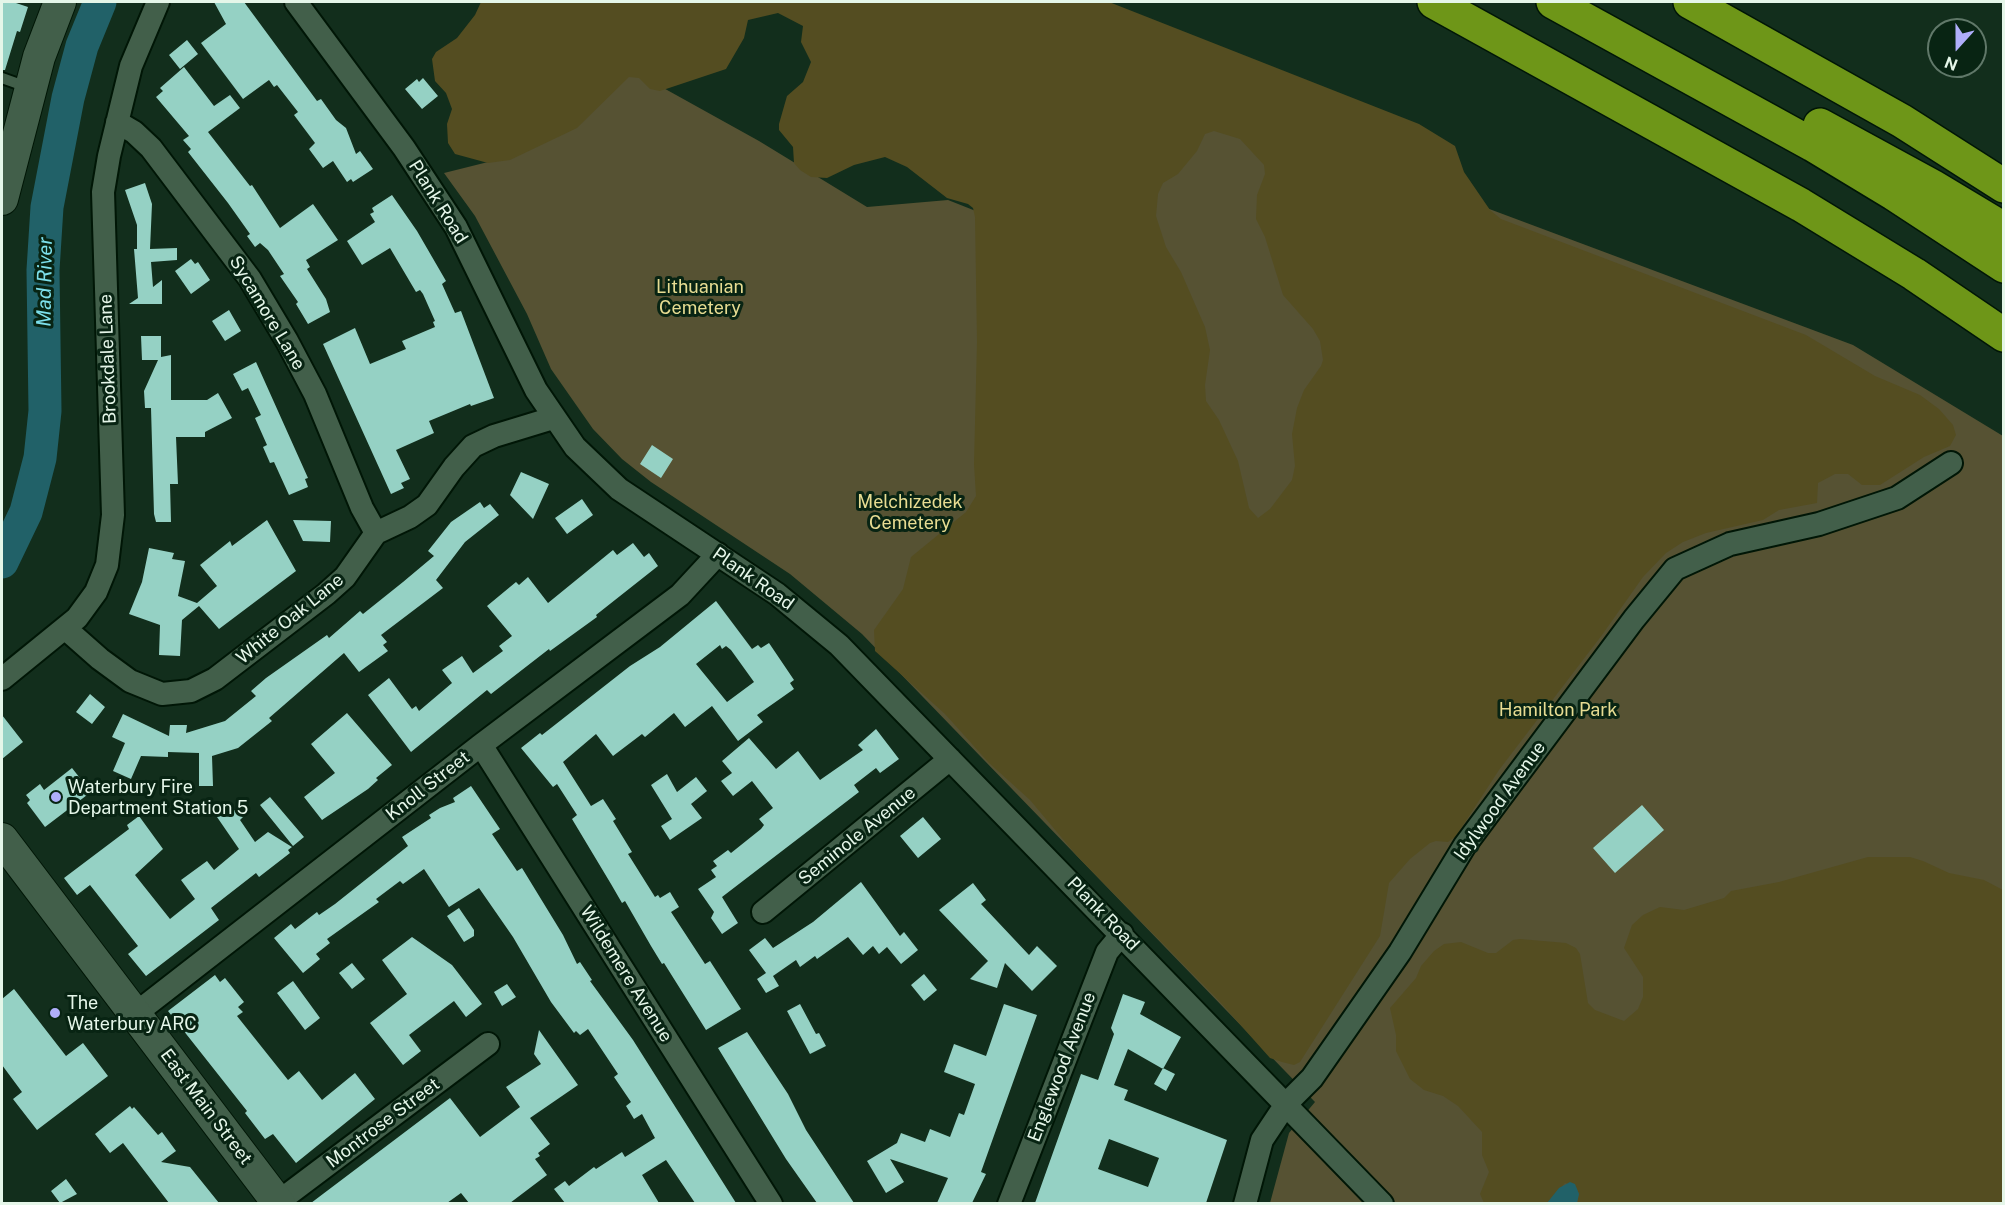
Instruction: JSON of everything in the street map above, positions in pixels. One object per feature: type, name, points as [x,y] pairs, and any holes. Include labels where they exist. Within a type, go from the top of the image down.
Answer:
[{"type":"highway","points":[[1434,2],[1801,205],[1914,274],[2004,335]]},
{"type":"highway","points":[[1553,2],[1724,95],[1860,173],[2004,266]]},
{"type":"highway","points":[[1690,2],[1885,111],[2002,185]]},
{"type":"highway","points":[[1724,95],[1761,100],[1790,109],[1922,180],[2004,229]]},
{"type":"main road","points":[[2,199],[16,83],[60,2]]},
{"type":"main road","name":"East Main Street","points":[[7,858],[135,1014],[279,1203]]},
{"type":"street","name":"Brookdale Lane","points":[[2,680],[66,629],[96,592],[107,565],[112,532],[103,192],[131,66],[158,2]]},
{"type":"street","name":"Plank Road","points":[[296,2],[404,148],[456,227],[493,297],[527,373],[553,418],[582,454],[619,489],[777,594],[820,628],[862,667],[1382,1203]]},
{"type":"street","name":"Sycamore Lane","points":[[117,122],[134,132],[151,148],[250,279],[315,394],[362,508],[376,533]]},
{"type":"street","name":"White Oak Lane","points":[[66,629],[99,659],[130,681],[162,693],[191,691],[215,679],[326,594],[345,577],[376,533],[410,517],[428,505],[454,467],[472,446],[494,436],[553,418]]},
{"type":"street","name":"Idylwood Avenue","points":[[1245,1203],[1262,1140],[1286,1104],[1312,1078],[1400,952],[1465,845],[1634,619],[1676,569],[1730,544],[1819,524],[1898,498],[1951,463]]},
{"type":"street","name":"Knoll Street","points":[[135,1014],[481,745],[680,595],[718,554]]},
{"type":"street","name":"Wildemere Avenue","points":[[481,745],[771,1203]]},
{"type":"street","name":"Seminole Avenue","points":[[763,912],[950,759]]},
{"type":"street","name":"Englewood Avenue","points":[[1009,1203],[1107,952],[1122,934]]},
{"type":"street","name":"Montrose Street","points":[[279,1203],[488,1044]]},
{"type":"green space","name":"Hamilton Park","points":[[1016,32],[1853,345],[2003,436],[2003,1203],[1270,1203],[1289,1133],[1315,1102],[862,634],[790,574],[651,482],[622,459],[593,429],[551,369],[527,314],[475,216],[444,173],[512,156],[622,65],[759,141],[867,207],[948,200],[996,219]]},
{"type":"shaded area","points":[[481,2],[1109,2],[1419,124],[1455,146],[1464,172],[1490,210],[1501,219],[1806,335],[1875,376],[1920,395],[1939,409],[1953,425],[1956,435],[1950,446],[1924,457],[1880,485],[1862,485],[1848,474],[1835,474],[1818,483],[1817,503],[1779,510],[1763,520],[1706,533],[1683,542],[1666,553],[1643,577],[1602,635],[1499,770],[1456,836],[1448,842],[1430,843],[1410,859],[1389,883],[1380,936],[1300,1062],[1294,1065],[1282,1062],[1270,1058],[1220,1002],[1077,856],[1030,800],[989,763],[945,714],[875,651],[874,630],[903,589],[911,557],[966,512],[976,496],[974,464],[977,341],[973,208],[968,204],[947,198],[907,167],[885,157],[854,165],[827,178],[811,177],[800,170],[794,163],[793,147],[779,130],[779,124],[787,96],[803,82],[811,62],[801,42],[803,26],[778,13],[748,20],[744,38],[726,69],[660,91],[650,89],[639,78],[629,77],[577,128],[510,160],[488,163],[455,154],[448,143],[447,124],[452,109],[446,93],[435,81],[432,59],[436,52],[457,38],[475,15]],"holes":[[[1214,131],[1240,139],[1264,165],[1265,174],[1257,195],[1256,219],[1265,237],[1283,295],[1313,329],[1320,341],[1323,360],[1304,390],[1297,408],[1292,434],[1295,466],[1292,480],[1270,509],[1258,518],[1249,508],[1238,461],[1219,420],[1206,401],[1205,385],[1210,350],[1205,327],[1181,272],[1166,247],[1156,216],[1158,194],[1163,183],[1178,174],[1197,151],[1205,134]]]},
{"type":"shaded area","points":[[1868,857],[1910,857],[1949,873],[1984,880],[2003,890],[2003,1203],[1577,1203],[1579,1194],[1576,1187],[1565,1183],[1547,1203],[1484,1203],[1480,1194],[1489,1172],[1482,1155],[1482,1132],[1458,1106],[1443,1096],[1424,1090],[1410,1079],[1396,1051],[1396,1035],[1390,1008],[1416,978],[1421,966],[1434,951],[1444,944],[1461,942],[1488,953],[1496,953],[1513,940],[1520,939],[1566,943],[1576,948],[1580,954],[1588,1003],[1595,1010],[1624,1021],[1638,1009],[1643,997],[1643,977],[1624,948],[1632,925],[1643,915],[1660,907],[1684,910],[1724,898],[1731,891],[1779,882]]},
{"type":"water","points":[[1570,1182],[1575,1184],[1579,1194],[1577,1203],[1547,1203],[1559,1188]]},
{"type":"building","points":[[2,2],[13,2],[28,7],[20,32],[17,31],[5,70],[2,70]]},
{"type":"building","points":[[214,2],[244,2],[317,101],[321,99],[336,120],[346,128],[356,154],[360,151],[373,169],[353,182],[351,179],[347,182],[333,161],[323,168],[309,149],[315,143],[294,115],[298,112],[277,85],[274,87],[269,80],[243,99],[201,43],[226,24]]},
{"type":"building","points":[[187,40],[198,54],[180,69],[169,55]]},
{"type":"building","points":[[184,67],[214,106],[230,95],[240,108],[208,132],[250,186],[252,185],[280,228],[313,204],[338,240],[306,260],[310,267],[307,269],[326,299],[330,312],[308,324],[296,304],[298,302],[280,276],[284,274],[268,250],[260,243],[255,247],[247,236],[250,234],[188,152],[191,149],[183,140],[189,136],[156,97],[163,91],[160,88]]},
{"type":"building","points":[[423,78],[438,96],[422,109],[405,89],[417,79],[419,82]]},
{"type":"building","points":[[145,183],[152,204],[150,249],[177,248],[177,260],[151,262],[153,287],[162,280],[162,304],[129,304],[138,298],[134,249],[137,249],[137,225],[125,190]]},
{"type":"building","points":[[392,195],[417,231],[446,281],[442,284],[455,313],[461,311],[494,398],[471,406],[470,404],[429,421],[434,433],[396,450],[410,479],[401,483],[404,488],[391,494],[323,344],[355,328],[370,364],[406,349],[402,341],[435,327],[433,322],[435,321],[423,294],[420,290],[416,292],[390,248],[362,265],[347,241],[375,222],[370,214],[374,212],[372,208]]},
{"type":"building","points":[[191,259],[195,264],[198,262],[210,280],[191,294],[175,271]]},
{"type":"building","points":[[229,310],[241,331],[225,341],[212,321]]},
{"type":"building","points":[[141,336],[161,336],[161,357],[171,355],[171,400],[207,400],[218,393],[232,418],[205,432],[205,437],[176,437],[178,484],[170,484],[171,522],[156,522],[154,514],[151,408],[145,408],[144,391],[158,360],[142,360]]},
{"type":"building","points":[[256,362],[308,478],[305,479],[308,487],[289,495],[274,462],[270,463],[263,447],[267,445],[255,418],[261,415],[248,388],[242,391],[233,374]]},
{"type":"building","points":[[652,445],[673,459],[661,478],[640,464]]},
{"type":"building","points":[[521,472],[549,484],[533,519],[510,495]]},
{"type":"building","points":[[582,499],[593,515],[567,534],[555,518]]},
{"type":"building","points":[[480,502],[484,508],[490,504],[499,515],[465,542],[436,580],[443,588],[381,635],[387,642],[383,645],[388,651],[359,672],[344,653],[269,718],[272,721],[238,748],[212,756],[213,786],[199,786],[199,753],[168,752],[168,757],[141,756],[131,779],[113,771],[125,743],[112,737],[123,714],[169,736],[170,725],[187,725],[186,733],[225,721],[256,696],[251,691],[266,678],[327,635],[329,638],[360,611],[363,614],[434,556],[428,551],[451,522]]},
{"type":"building","points":[[267,520],[296,571],[219,629],[199,606],[182,620],[180,656],[159,655],[160,625],[129,614],[142,582],[149,548],[174,553],[172,559],[185,561],[178,596],[197,603],[217,586],[200,565],[230,541],[232,546]]},
{"type":"building","points":[[293,520],[331,521],[330,542],[303,541]]},
{"type":"building","points":[[633,543],[644,557],[649,553],[658,566],[596,615],[597,617],[550,651],[549,649],[491,694],[487,690],[411,752],[368,695],[389,678],[412,709],[416,706],[419,711],[452,683],[442,670],[462,656],[473,673],[503,651],[499,646],[512,636],[487,606],[516,582],[519,585],[528,577],[548,603],[613,550],[617,555]]},
{"type":"building","points":[[716,601],[752,649],[758,645],[761,648],[769,643],[794,680],[790,683],[794,689],[757,715],[763,722],[738,741],[712,706],[685,727],[674,713],[645,737],[642,734],[613,756],[596,734],[563,762],[591,806],[603,799],[616,819],[613,821],[632,852],[628,854],[655,897],[658,895],[660,898],[670,892],[679,907],[671,912],[705,964],[710,961],[741,1009],[706,1030],[664,963],[662,964],[625,901],[622,903],[572,819],[577,815],[557,784],[553,787],[521,748],[540,733],[542,735],[630,666],[660,647]],"holes":[[[720,645],[722,649],[726,646],[731,650],[754,682],[727,702],[696,664]]]},
{"type":"building","points":[[90,694],[105,707],[92,724],[76,712]]},
{"type":"building","points":[[347,713],[392,765],[376,778],[378,780],[368,789],[322,820],[304,797],[335,773],[311,744]]},
{"type":"building","points":[[2,715],[23,742],[2,759]]},
{"type":"building","points":[[876,729],[899,759],[880,773],[876,768],[854,785],[859,792],[722,897],[738,923],[722,934],[711,918],[714,912],[698,889],[716,877],[711,870],[717,866],[713,861],[728,850],[731,853],[761,829],[764,825],[759,819],[773,808],[752,781],[733,796],[721,781],[732,773],[722,761],[749,738],[776,769],[798,751],[820,780],[863,750],[858,745]]},
{"type":"building","name":"Waterbury Fire Department Station 5","points":[[72,768],[91,792],[45,827],[27,803],[30,800],[26,795],[40,784],[44,790]]},
{"type":"building","points":[[667,774],[677,792],[696,777],[707,791],[691,804],[702,818],[670,840],[661,826],[672,819],[651,785]]},
{"type":"building","points":[[471,786],[500,829],[492,834],[517,871],[522,868],[563,935],[577,964],[580,962],[592,980],[590,981],[633,1040],[736,1203],[695,1203],[666,1160],[642,1175],[659,1203],[565,1203],[554,1189],[565,1181],[569,1186],[594,1167],[596,1169],[622,1152],[625,1157],[655,1138],[642,1114],[634,1119],[626,1106],[631,1102],[614,1077],[618,1074],[588,1029],[580,1035],[576,1031],[574,1033],[551,1002],[513,937],[479,888],[449,907],[424,869],[403,884],[400,881],[376,899],[379,902],[327,939],[330,943],[316,954],[320,959],[303,973],[274,938],[291,924],[295,929],[317,912],[319,915],[335,904],[408,846],[402,837],[431,818],[429,815],[455,802],[453,798]]},
{"type":"building","points":[[270,797],[304,837],[293,846],[260,805]]},
{"type":"building","points":[[1642,805],[1664,830],[1615,873],[1593,848]]},
{"type":"building","points":[[231,808],[244,816],[240,820],[255,842],[268,832],[292,847],[288,850],[290,853],[259,877],[256,873],[211,908],[219,920],[146,976],[128,954],[138,946],[90,885],[77,895],[64,878],[129,829],[127,825],[139,816],[163,849],[135,875],[170,919],[195,899],[181,880],[207,861],[214,870],[239,849],[217,817]]},
{"type":"building","points":[[923,817],[941,839],[918,858],[900,836]]},
{"type":"building","points":[[861,882],[900,936],[904,932],[918,950],[901,964],[887,947],[879,954],[873,946],[863,955],[848,937],[817,959],[815,956],[800,967],[796,960],[773,976],[779,986],[766,993],[757,979],[766,973],[749,950],[765,938],[773,948],[813,922]]},
{"type":"building","points":[[973,883],[986,900],[981,904],[1029,955],[1037,946],[1057,966],[1032,991],[1005,963],[997,988],[970,979],[988,961],[939,910]]},
{"type":"building","points":[[459,908],[474,930],[474,936],[464,942],[447,916]]},
{"type":"building","points":[[412,937],[452,965],[482,1004],[466,1017],[454,1001],[409,1035],[421,1051],[403,1065],[370,1023],[407,994],[382,960]]},
{"type":"building","points":[[352,963],[365,979],[352,989],[339,973]]},
{"type":"building","points":[[924,974],[937,990],[924,1001],[911,985]]},
{"type":"building","points":[[215,975],[220,982],[225,978],[244,1002],[238,1007],[243,1012],[237,1016],[288,1080],[299,1071],[322,1100],[355,1073],[375,1099],[296,1163],[273,1134],[265,1139],[245,1113],[247,1111],[168,1011]]},
{"type":"building","points":[[293,981],[320,1018],[305,1030],[277,993]]},
{"type":"building","points":[[507,984],[516,997],[502,1006],[494,992]]},
{"type":"building","points":[[14,989],[66,1056],[83,1043],[108,1076],[37,1130],[13,1099],[22,1092],[2,1065],[2,999]]},
{"type":"building","points":[[1123,994],[1145,1002],[1140,1014],[1181,1037],[1163,1069],[1128,1049],[1114,1085],[1128,1090],[1124,1100],[1227,1140],[1206,1203],[1035,1203],[1081,1074],[1098,1080],[1114,1034],[1111,1028]],"holes":[[[1109,1139],[1159,1158],[1148,1187],[1098,1169]]]},
{"type":"building","points":[[800,1004],[816,1034],[819,1033],[826,1046],[810,1054],[787,1011]]},
{"type":"building","points":[[1004,1004],[1037,1015],[981,1172],[986,1174],[972,1203],[937,1203],[948,1178],[890,1159],[904,1182],[886,1193],[867,1161],[897,1143],[901,1133],[925,1142],[930,1129],[950,1137],[959,1113],[964,1115],[975,1084],[944,1072],[954,1044],[986,1056]]},
{"type":"building","points":[[539,1030],[578,1085],[530,1118],[550,1144],[538,1153],[540,1156],[535,1159],[547,1175],[510,1203],[469,1203],[461,1193],[447,1203],[311,1203],[450,1098],[480,1137],[520,1107],[506,1087],[541,1064],[534,1054]]},
{"type":"building","points":[[747,1032],[788,1094],[806,1130],[854,1203],[817,1203],[786,1159],[718,1048]]},
{"type":"building","points":[[1163,1068],[1175,1074],[1166,1091],[1154,1084]]},
{"type":"building","points":[[130,1106],[132,1109],[134,1107],[158,1135],[162,1132],[176,1151],[161,1162],[190,1167],[219,1203],[169,1203],[123,1143],[110,1153],[95,1134]]},
{"type":"building","points":[[66,1179],[77,1194],[60,1203],[51,1191]]},
{"type":"waterway","name":"Mad River","points":[[2,562],[26,512],[40,458],[45,411],[43,270],[47,207],[68,98],[82,46],[100,2]]},
{"type":"place","name":"Waterbury Fire Department Station 5","points":[[56,797]]},
{"type":"place","name":"The Waterbury ARC","points":[[55,1013]]},
{"type":"park label","name":"Lithuanian Cemetery","points":[[700,297]]},
{"type":"park label","name":"Melchizedek Cemetery","points":[[910,512]]}]
